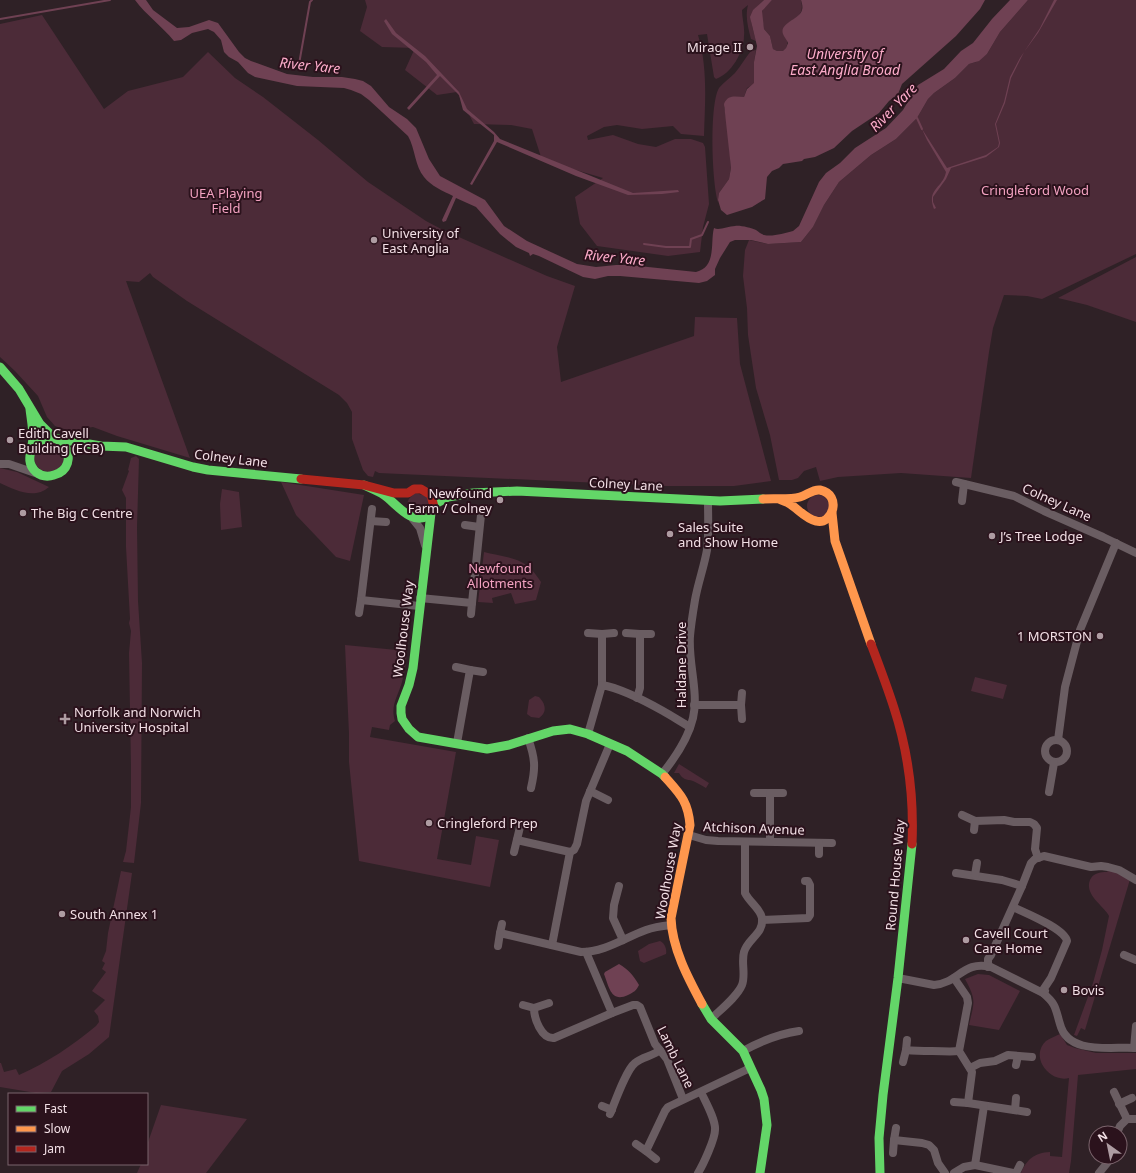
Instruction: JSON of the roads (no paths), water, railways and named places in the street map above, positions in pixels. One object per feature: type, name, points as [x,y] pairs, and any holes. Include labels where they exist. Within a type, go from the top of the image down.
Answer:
[{"type":"street","points":[[0,367],[20,390],[39,423],[74,454]]},
{"type":"street","points":[[30,409],[33,434],[30,451],[30,464],[36,472],[41,475]]},
{"type":"street","name":"Colney Lane","points":[[0,464],[20,462],[30,451],[35,442],[41,438],[47,437],[96,445],[126,447],[208,470],[364,485],[388,492],[408,493],[418,489],[428,492],[455,490],[473,493]]},
{"type":"street","name":"Colney Lane","points":[[9,464],[41,475],[52,476],[58,474],[74,454],[96,445]]},
{"type":"street","name":"Colney Lane","points":[[962,501],[960,483],[1014,496],[1136,553]]},
{"type":"street","name":"Colney Lane","points":[[364,485],[390,498],[409,516],[420,519],[428,516],[432,510],[445,498],[473,493],[517,491],[708,501],[800,497],[819,490],[828,493],[832,498],[834,503],[832,513]]},
{"type":"street","points":[[428,492],[433,499],[432,510]]},
{"type":"street","points":[[408,493],[403,502],[403,507],[409,516]]},
{"type":"street","points":[[806,515],[803,510],[803,503],[809,493]]},
{"type":"street","name":"Colney Lane","points":[[779,499],[789,503],[817,522]]},
{"type":"street","name":"Haldane Drive","points":[[662,774],[684,742],[690,727],[694,705],[690,638],[695,599],[707,548],[708,501]]},
{"type":"street","points":[[359,613],[372,509]]},
{"type":"street","name":"Woolhouse Way","points":[[432,510],[426,548],[413,668],[409,685],[401,706],[402,719],[409,729],[418,737],[488,749],[553,731],[570,729],[588,734],[628,750],[662,774],[681,795],[690,818],[689,836],[670,925],[678,951],[702,1005],[711,1019],[743,1051],[761,1090],[765,1107],[766,1132],[760,1173]]},
{"type":"street","points":[[817,522],[828,518],[832,513]]},
{"type":"street","name":"Round House Way","points":[[832,513],[834,541],[894,709],[908,768],[912,794],[912,849],[898,978],[882,1102],[879,1138],[880,1173]]},
{"type":"street","points":[[471,614],[481,515]]},
{"type":"street","name":"Woolhouse Way","points":[[409,516],[420,528],[426,548]]},
{"type":"street","points":[[371,521],[386,522]]},
{"type":"street","name":"Round House Way","points":[[817,522],[834,541]]},
{"type":"street","points":[[465,525],[480,527]]},
{"type":"street","points":[[1058,740],[1065,687],[1079,634],[1116,543]]},
{"type":"street","points":[[361,600],[472,603]]},
{"type":"street","points":[[588,633],[614,633]]},
{"type":"street","points":[[626,633],[651,634]]},
{"type":"street","points":[[588,734],[602,685],[602,634]]},
{"type":"street","points":[[637,698],[640,688],[640,634]]},
{"type":"street","points":[[456,667],[483,672]]},
{"type":"street","points":[[457,743],[470,670]]},
{"type":"street","points":[[602,685],[637,698],[690,727]]},
{"type":"street","points":[[742,693],[742,719]]},
{"type":"street","points":[[694,705],[741,706]]},
{"type":"street","points":[[528,738],[535,763],[535,771],[531,788]]},
{"type":"street","points":[[1058,740],[1065,745],[1067,754],[1062,761],[1054,763],[1046,758],[1044,749],[1049,742],[1058,740]]},
{"type":"street","points":[[552,945],[570,852],[574,850],[577,844],[586,801],[610,744]]},
{"type":"street","points":[[1049,792],[1054,763]]},
{"type":"street","points":[[590,791],[608,800]]},
{"type":"street","points":[[754,793],[783,793]]},
{"type":"street","points":[[770,793],[770,841]]},
{"type":"street","points":[[962,815],[976,821],[1004,820],[1014,822],[1030,822],[1034,824],[1037,828],[1035,849],[1038,858]]},
{"type":"street","points":[[974,830],[976,821]]},
{"type":"street","points":[[514,852],[520,827]]},
{"type":"street","name":"Atchison Avenue","points":[[689,836],[706,840],[745,842],[770,841],[832,843]]},
{"type":"street","points":[[517,840],[570,852]]},
{"type":"street","points":[[711,1019],[742,985],[744,952],[748,943],[758,933],[762,920],[760,912],[748,900],[745,893],[745,842]]},
{"type":"street","name":"Atchison Avenue","points":[[818,854],[819,843]]},
{"type":"street","points":[[988,967],[988,959],[1013,907],[1031,863],[1038,858],[1044,856],[1091,867],[1108,867],[1119,870],[1136,878]]},
{"type":"street","points":[[975,875],[977,863]]},
{"type":"street","points":[[956,873],[1002,880],[1022,886]]},
{"type":"street","points":[[762,920],[808,918],[810,915],[810,885],[808,881],[805,881]]},
{"type":"street","points":[[619,886],[614,905],[613,918],[622,940]]},
{"type":"street","points":[[1013,907],[1056,928],[1066,936],[1067,941],[1052,978],[1043,993]]},
{"type":"street","points":[[498,946],[502,924]]},
{"type":"street","points":[[500,933],[586,952],[599,950],[646,930],[670,925]]},
{"type":"street","points":[[586,952],[612,1013]]},
{"type":"street","points":[[1124,955],[1136,960]]},
{"type":"street","points":[[898,978],[934,985],[945,983],[970,967],[988,967],[1043,993],[1055,1006],[1062,1031],[1067,1037],[1075,1043],[1099,1049],[1135,1048],[1136,1026]]},
{"type":"street","points":[[954,978],[967,997],[968,1003],[964,1015],[959,1051],[970,1068],[971,1076],[968,1103]]},
{"type":"street","points":[[523,1005],[534,1008],[549,1003]]},
{"type":"street","name":"Lamb Lane","points":[[534,1008],[541,1031],[549,1039],[612,1013],[633,1005],[637,1005],[640,1007],[655,1044],[667,1059],[683,1099],[702,1092],[750,1067]]},
{"type":"street","points":[[743,1051],[774,1036],[799,1031]]},
{"type":"street","points":[[903,1062],[907,1040]]},
{"type":"street","points":[[602,1106],[611,1112],[631,1066],[639,1060],[660,1050]]},
{"type":"street","points":[[906,1050],[921,1052],[959,1051]]},
{"type":"street","points":[[970,1068],[980,1063],[995,1061],[1008,1055],[1032,1057]]},
{"type":"street","points":[[1016,1064],[1018,1056]]},
{"type":"street","points":[[700,1172],[715,1130],[714,1123],[702,1092]]},
{"type":"street","points":[[1114,1092],[1127,1119]]},
{"type":"street","points":[[1015,1110],[1016,1098]]},
{"type":"street","points":[[1119,1104],[1132,1098]]},
{"type":"street","points":[[646,1152],[665,1111],[668,1107],[683,1099]]},
{"type":"street","points":[[954,1102],[1027,1112]]},
{"type":"street","points":[[975,1165],[984,1106]]},
{"type":"street","points":[[1121,1125],[1127,1119],[1136,1119]]},
{"type":"street","points":[[893,1153],[896,1128]]},
{"type":"street","points":[[894,1140],[930,1145],[934,1150],[938,1163],[945,1173]]},
{"type":"street","points":[[636,1144],[656,1159]]},
{"type":"street","points":[[954,1173],[964,1167],[975,1165],[1015,1173],[1020,1165]]},
{"type":"street","points":[[1099,1173],[1106,1165]]},
{"type":"water","points":[[135,0],[146,0],[153,10],[177,28],[189,27],[209,20],[218,23],[245,58],[287,74],[313,77],[342,77],[363,81],[371,86],[389,107],[407,119],[416,128],[429,159],[440,176],[485,200],[504,226],[527,241],[577,264],[596,267],[629,265],[696,272],[703,269],[710,260],[714,228],[718,229],[732,226],[743,226],[754,229],[763,235],[771,236],[793,231],[799,226],[819,182],[826,173],[840,163],[855,148],[886,128],[903,110],[918,85],[944,69],[961,51],[973,43],[992,19],[1010,0],[1028,0],[1000,32],[987,54],[979,61],[969,64],[955,78],[934,93],[928,99],[917,118],[896,139],[871,155],[839,182],[824,205],[813,227],[801,242],[768,244],[751,240],[735,240],[730,242],[715,269],[715,275],[707,281],[699,283],[620,276],[608,276],[595,279],[583,277],[539,256],[533,254],[530,256],[529,253],[516,247],[500,234],[476,207],[456,198],[446,221],[443,222],[442,220],[453,196],[437,188],[427,180],[421,173],[408,136],[361,94],[344,88],[297,86],[255,77],[248,73],[238,62],[224,52],[221,40],[214,32],[208,29],[192,33],[181,40],[174,41]]},
{"type":"water","name":"University of East Anglia Broad","points":[[764,0],[772,0],[762,11],[764,29],[770,36],[773,49],[783,51],[788,43],[783,35],[784,27],[798,16],[802,10],[801,0],[985,0],[980,9],[956,36],[902,84],[898,94],[889,101],[879,113],[852,131],[834,148],[815,157],[783,164],[779,168],[772,171],[767,177],[765,199],[752,207],[727,215],[721,210],[718,200],[719,193],[729,179],[731,168],[724,104],[730,97],[744,97],[747,89],[754,83],[754,62],[757,46],[750,17],[753,10]]},
{"type":"water","points":[[1054,0],[1057,0],[1038,33],[1024,52],[1040,28]]},
{"type":"water","points":[[386,19],[396,33],[425,56],[459,92],[467,109],[500,139],[633,193],[678,190],[679,192],[628,195],[576,176],[497,142],[472,185],[470,184],[494,141],[494,135],[463,110],[459,95],[440,76],[409,110],[407,108],[437,75],[426,62],[392,34],[384,21]]},
{"type":"water","points":[[1024,52],[1011,78],[1005,103],[996,124],[1000,143],[999,147],[986,157],[951,168],[946,179],[933,197],[933,202],[936,208],[934,209],[932,202],[933,193],[942,182],[946,172],[922,129],[947,168],[986,155],[998,147],[999,143],[995,124],[1004,102],[1010,77]]},
{"type":"water","points":[[619,964],[630,973],[639,985],[633,992],[622,997],[614,995],[609,988],[604,974]]},
{"type":"waterway","points":[[0,19],[110,0]]},
{"type":"waterway","name":"River Yare","points":[[299,64],[310,2],[312,0]]},
{"type":"waterway","points":[[917,118],[922,129]]},
{"type":"waterway","points":[[644,244],[666,247],[690,247],[691,239],[702,235],[708,222]]},
{"type":"place","name":"Mirage II","points":[[750,47]]},
{"type":"place","name":"University of East Anglia","points":[[374,240]]},
{"type":"place","name":"Edith Cavell Building (ECB)","points":[[10,440]]},
{"type":"place","name":"Newfound Farm / Colney","points":[[500,500]]},
{"type":"place","name":"The Big C Centre","points":[[23,513]]},
{"type":"place","name":"Sales Suite and Show Home","points":[[670,534]]},
{"type":"place","name":"J’s Tree Lodge","points":[[992,536]]},
{"type":"place","name":"1 MORSTON","points":[[1100,636]]},
{"type":"place","name":"Norfolk and Norwich University Hospital","points":[[65,719]]},
{"type":"place","name":"Cringleford Prep","points":[[429,823]]},
{"type":"place","name":"South Annex 1","points":[[62,914]]},
{"type":"place","name":"Cavell Court Care Home","points":[[966,940]]},
{"type":"place","name":"Bovis","points":[[1064,990]]},
{"type":"park label","name":"Cringleford Wood","points":[[1035,190]]},
{"type":"park label","name":"UEA Playing Field","points":[[226,200]]},
{"type":"park label","name":"Newfound Allotments","points":[[500,576]]}]
